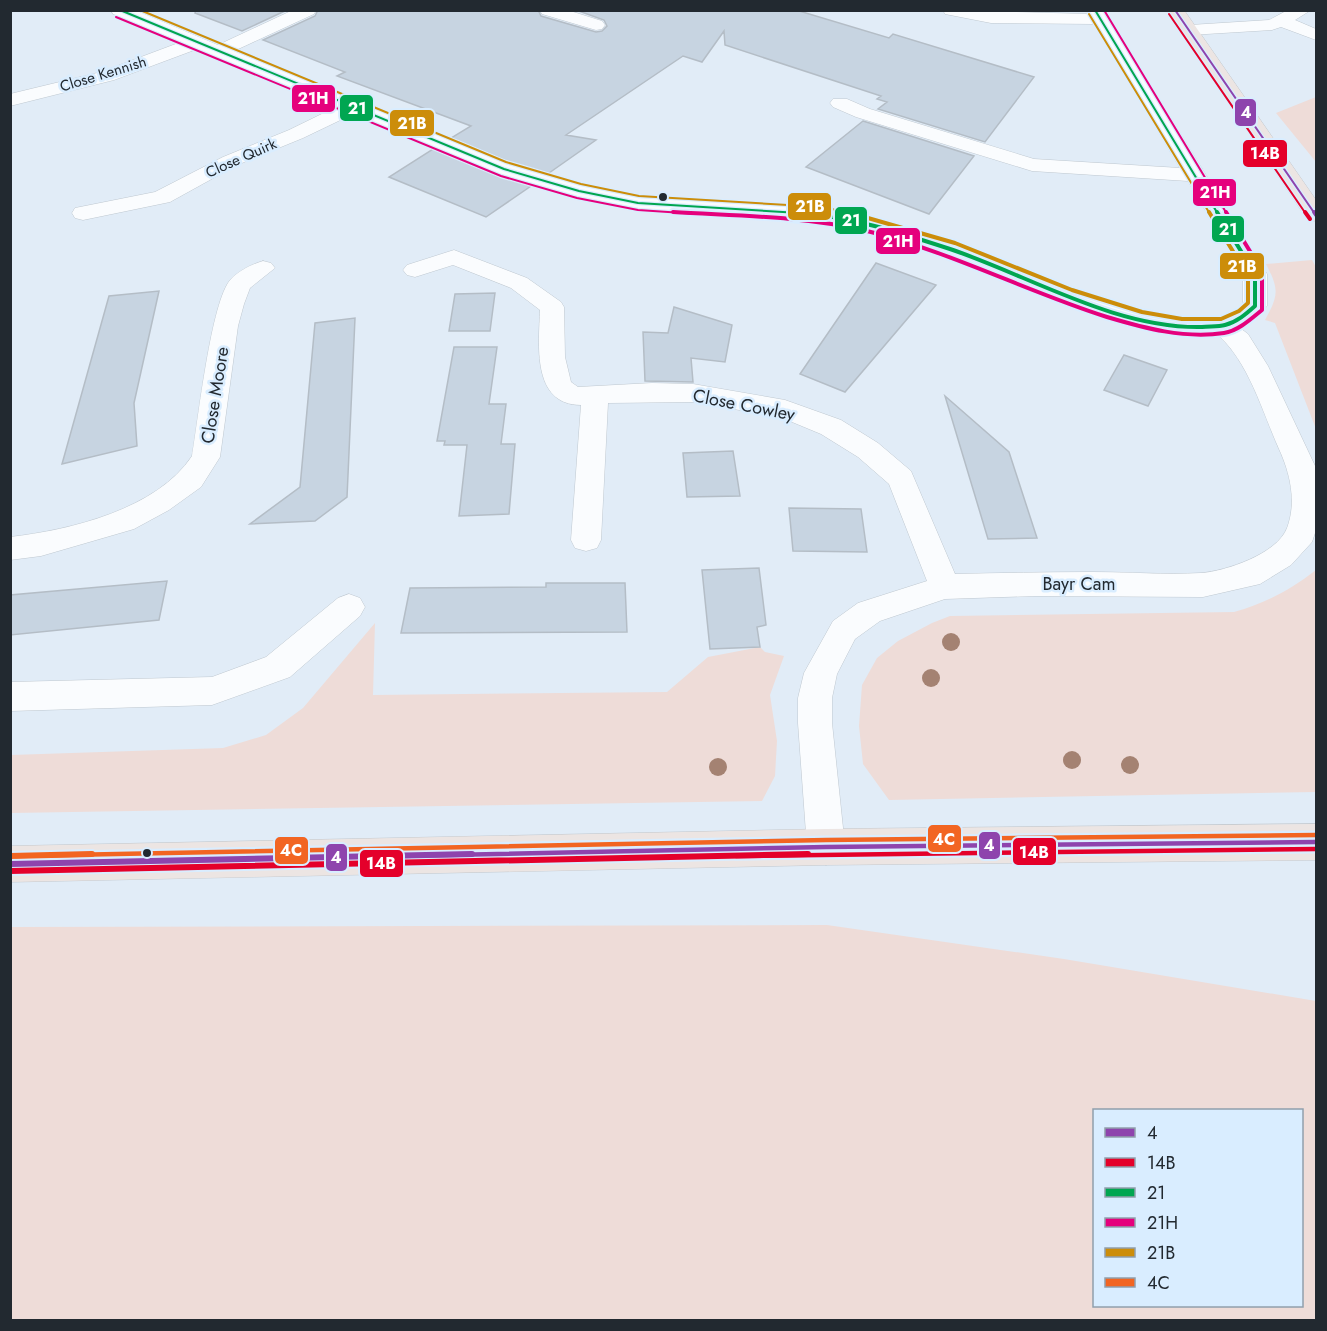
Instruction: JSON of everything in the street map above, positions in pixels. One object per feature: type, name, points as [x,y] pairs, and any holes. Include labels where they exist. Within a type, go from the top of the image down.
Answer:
[{"type":"highway","points":[[1175,10],[1317,215]]},
{"type":"highway","points":[[10,864],[826,847],[1317,842]]},
{"type":"street","points":[[119,10],[504,169],[579,191],[638,202],[834,217],[868,224],[952,250],[1069,297],[1140,319],[1181,327],[1223,326],[1243,317],[1255,306],[1255,274],[1098,15],[991,18],[951,10]]},
{"type":"street","points":[[219,51],[308,10]]},
{"type":"street","points":[[548,10],[596,25]]},
{"type":"street","points":[[1190,30],[1272,25],[1303,10]]},
{"type":"street","points":[[1281,21],[1310,32]]},
{"type":"street","name":"Close Kennish","points":[[10,100],[107,76],[195,43]]},
{"type":"street","name":"Close Quirk","points":[[83,213],[130,216],[230,160],[296,134],[351,107]]},
{"type":"street","points":[[850,112],[1032,165],[1194,175]]},
{"type":"street","name":"Close Cowley","points":[[415,270],[454,257],[519,283],[552,307],[554,359],[558,383],[569,393],[578,396],[652,392],[730,398],[785,409],[831,427],[868,450],[901,478],[945,587]]},
{"type":"street","name":"Close Moore","points":[[10,549],[41,545],[124,521],[159,502],[192,480],[206,457],[226,326],[232,304],[240,284],[263,268]]},
{"type":"street","name":"Bayr Cam","points":[[826,847],[815,723],[815,698],[821,672],[844,630],[869,612],[945,587],[1035,584],[1203,585],[1249,575],[1280,557],[1301,534],[1307,499],[1302,468],[1255,366],[1239,340],[1223,326]]},
{"type":"street","points":[[586,540],[595,395]]},
{"type":"street","points":[[10,697],[212,691],[278,667],[349,607]]},
{"type":"shaded area","points":[[1316,97],[1316,162],[1276,113]]},
{"type":"shaded area","points":[[1312,260],[1316,267],[1316,429],[1275,323],[1265,320],[1276,292],[1266,264]]},
{"type":"shaded area","points":[[1316,570],[1316,792],[889,800],[863,764],[859,726],[862,685],[877,658],[898,641],[932,623],[950,616],[1234,612],[1277,595]]},
{"type":"shaded area","points":[[375,623],[373,695],[667,692],[708,657],[760,647],[765,652],[784,656],[770,695],[777,741],[775,776],[762,801],[11,813],[11,755],[223,748],[266,735],[303,708]]},
{"type":"shaded area","points":[[827,925],[1064,959],[1316,1001],[1316,1320],[11,1320],[11,927]]},
{"type":"building","points":[[196,10],[287,10],[242,31],[195,13]]},
{"type":"building","points":[[318,10],[538,10],[541,16],[596,32],[602,31],[607,26],[604,20],[576,10],[796,10],[889,38],[893,34],[1034,77],[985,142],[878,109],[887,102],[877,99],[881,96],[725,45],[724,31],[702,62],[683,56],[566,135],[596,140],[549,173],[512,163],[451,138],[471,126],[337,76],[345,72],[263,40],[315,16]]},
{"type":"building","points":[[863,121],[974,156],[929,214],[806,167]]},
{"type":"building","points":[[433,149],[496,175],[531,186],[486,217],[389,177]]},
{"type":"building","points":[[876,263],[936,285],[845,392],[800,374]]},
{"type":"building","points":[[159,291],[134,403],[137,446],[62,464],[109,296]]},
{"type":"building","points":[[495,293],[490,331],[449,331],[455,294]]},
{"type":"building","points":[[674,307],[732,325],[725,362],[691,358],[693,382],[645,381],[643,332],[668,333]]},
{"type":"building","points":[[355,318],[347,497],[315,521],[250,524],[300,487],[315,323]]},
{"type":"building","points":[[454,347],[497,347],[489,404],[506,404],[501,444],[515,444],[509,514],[459,516],[467,445],[444,445],[445,441],[437,441]]},
{"type":"building","points":[[1124,355],[1167,370],[1148,406],[1104,390]]},
{"type":"building","points":[[945,396],[1009,452],[1037,538],[988,539]]},
{"type":"building","points":[[733,451],[740,496],[687,497],[683,453]]},
{"type":"building","points":[[789,508],[861,509],[867,552],[793,551]]},
{"type":"building","points":[[759,568],[766,625],[757,627],[760,647],[710,649],[702,570]]},
{"type":"building","points":[[167,581],[159,620],[10,635],[10,595]]},
{"type":"building","points":[[546,583],[625,583],[627,632],[401,633],[410,588],[546,587]]},
{"type":"transit line","name":"21","points":[[120,10],[504,169],[579,191],[638,203],[822,214],[868,224],[952,250],[1069,297],[1140,319],[1181,327],[1223,326],[1243,317],[1255,306],[1255,274],[1095,10]]},
{"type":"transit line","name":"21B","points":[[140,10],[506,162],[581,184],[639,196],[822,207],[870,217],[955,243],[1072,290],[1142,312],[1182,319],[1221,319],[1239,311],[1248,303],[1248,276],[1089,14]]},
{"type":"transit line","name":"21H","points":[[116,17],[501,176],[577,198],[638,210],[821,221],[866,231],[949,257],[1067,304],[1138,326],[1180,334],[1225,333],[1247,323],[1262,310],[1262,271],[1104,10]]},
{"type":"transit line","name":"4","points":[[1175,10],[1316,215]]},
{"type":"transit line","name":"14B","points":[[1169,14],[1310,219]]},
{"type":"transit line","name":"4C","points":[[10,856],[826,840],[1316,835]]},
{"type":"transit line","name":"4","points":[[10,864],[826,847],[1316,842]]},
{"type":"transit line","name":"14B","points":[[10,871],[826,854],[1316,849]]}]
